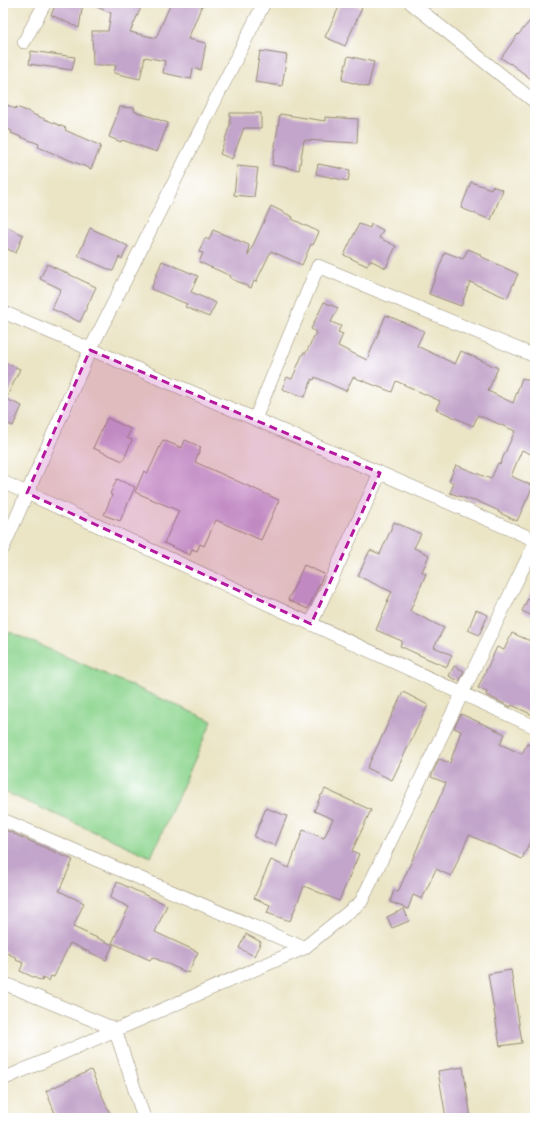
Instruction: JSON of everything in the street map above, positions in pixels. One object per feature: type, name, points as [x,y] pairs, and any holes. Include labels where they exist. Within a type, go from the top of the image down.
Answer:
[{"type":"street","points":[[24,42],[45,3]]},
{"type":"street","points":[[3,548],[26,492],[90,350],[264,3]]},
{"type":"street","points":[[410,3],[535,102]]},
{"type":"street","points":[[255,419],[318,266],[535,356]]},
{"type":"street","points":[[3,312],[535,540]]},
{"type":"street","points":[[311,624],[380,473]]},
{"type":"street","points":[[3,482],[535,727]]},
{"type":"street","points":[[3,1079],[304,948],[362,902],[535,543]]},
{"type":"street","points":[[3,820],[304,948]]},
{"type":"street","points":[[3,983],[115,1029],[144,1118]]},
{"type":"highlighted area","points":[[90,350],[380,473],[311,624],[27,493]]},
{"type":"green space","points":[[10,632],[212,721],[151,857],[3,791],[3,646]]},
{"type":"building","points":[[56,3],[83,3],[79,28],[51,15]]},
{"type":"building","points":[[88,3],[143,3],[130,32],[156,38],[171,3],[203,3],[188,39],[206,43],[201,70],[193,68],[191,79],[163,73],[165,61],[145,57],[140,79],[114,73],[116,65],[93,65],[92,31],[108,31],[111,13]]},
{"type":"building","points":[[341,3],[352,3],[362,8],[345,46],[325,37]]},
{"type":"building","points":[[535,15],[535,82],[501,58],[518,34]]},
{"type":"building","points":[[31,51],[75,57],[72,70],[29,64]]},
{"type":"building","points":[[260,51],[287,55],[282,86],[255,82]]},
{"type":"building","points":[[348,56],[374,62],[368,87],[342,80]]},
{"type":"building","points":[[8,105],[15,109],[16,107],[30,112],[101,146],[91,169],[38,147],[39,144],[11,133],[12,131],[3,127],[3,106],[7,108]]},
{"type":"building","points":[[120,107],[135,108],[134,111],[168,123],[157,152],[109,137]]},
{"type":"building","points":[[230,113],[261,113],[261,128],[244,128],[232,159],[220,154],[230,125]]},
{"type":"building","points":[[280,114],[325,121],[325,117],[358,119],[357,143],[304,140],[299,170],[272,165]]},
{"type":"building","points":[[318,164],[350,170],[348,181],[316,174]]},
{"type":"building","points":[[237,166],[258,168],[254,197],[234,195]]},
{"type":"building","points":[[471,182],[491,189],[492,186],[503,190],[491,220],[461,208]]},
{"type":"building","points":[[271,206],[293,217],[292,219],[319,232],[313,245],[311,244],[302,265],[271,251],[256,282],[254,281],[251,288],[230,278],[231,276],[199,262],[203,253],[199,252],[205,238],[209,240],[213,230],[249,245],[248,256]]},
{"type":"building","points":[[359,224],[370,228],[371,224],[383,230],[379,238],[396,246],[386,268],[370,260],[367,266],[344,255]]},
{"type":"building","points":[[3,225],[23,235],[16,253],[3,247]]},
{"type":"building","points":[[90,228],[128,246],[122,259],[119,257],[113,271],[78,256]]},
{"type":"building","points":[[468,249],[518,274],[507,298],[470,282],[461,306],[429,294],[445,252],[463,259]]},
{"type":"building","points":[[162,261],[198,276],[191,292],[216,303],[209,317],[185,307],[187,304],[151,289]]},
{"type":"building","points":[[47,264],[96,287],[80,322],[52,309],[61,289],[40,279]]},
{"type":"building","points":[[324,302],[338,308],[331,322],[341,326],[338,332],[343,334],[338,346],[367,360],[386,315],[424,331],[417,346],[455,364],[461,351],[498,368],[488,391],[513,403],[522,378],[535,383],[535,456],[522,450],[511,476],[533,486],[517,521],[475,500],[474,501],[450,493],[454,483],[449,481],[456,465],[491,479],[498,463],[500,464],[515,431],[478,415],[473,426],[436,409],[440,401],[396,381],[392,392],[353,377],[346,391],[315,377],[314,380],[312,379],[305,397],[282,389],[287,377],[292,379],[303,353],[306,353],[316,332],[311,329]]},
{"type":"building","points":[[3,362],[20,369],[6,399],[22,406],[13,426],[3,422]]},
{"type":"building","points":[[107,418],[131,429],[127,438],[132,440],[123,461],[93,448]]},
{"type":"building","points":[[163,440],[182,448],[185,440],[201,447],[195,462],[279,500],[261,540],[216,520],[204,546],[200,544],[197,551],[192,549],[190,555],[164,543],[179,511],[135,492],[144,471],[148,473]]},
{"type":"building","points":[[117,479],[135,487],[120,521],[104,515],[112,495],[110,494]]},
{"type":"building","points":[[394,522],[421,534],[414,548],[429,555],[422,572],[426,574],[410,611],[444,628],[434,647],[452,655],[447,667],[400,646],[402,641],[376,630],[392,592],[358,576],[370,550],[380,554]]},
{"type":"building","points":[[304,565],[324,574],[308,609],[288,600]]},
{"type":"building","points":[[535,584],[535,617],[522,611]]},
{"type":"building","points":[[476,610],[488,615],[479,635],[468,630]]},
{"type":"building","points":[[512,633],[535,643],[535,716],[486,695],[487,692],[478,688],[497,647],[504,650]]},
{"type":"building","points":[[454,666],[464,671],[459,681],[449,676]]},
{"type":"building","points":[[403,692],[428,705],[392,780],[367,768]]},
{"type":"building","points":[[461,714],[505,734],[500,744],[522,754],[527,744],[535,747],[535,838],[532,837],[522,859],[469,835],[451,876],[436,869],[422,899],[413,895],[408,909],[390,902],[394,890],[398,892],[446,783],[431,777],[439,759],[450,763],[461,731],[454,728]]},
{"type":"building","points":[[325,789],[371,810],[352,851],[359,854],[339,901],[304,886],[290,921],[267,913],[270,905],[254,898],[271,860],[289,868],[303,830],[324,838],[333,819],[314,811]]},
{"type":"building","points":[[266,808],[287,816],[275,846],[254,837]]},
{"type":"building","points":[[3,829],[73,860],[59,891],[84,903],[73,927],[113,945],[106,960],[70,943],[54,977],[51,976],[49,981],[43,978],[42,981],[20,971],[23,963],[16,960],[17,958],[3,951]]},
{"type":"building","points":[[117,882],[167,905],[155,932],[198,952],[188,973],[152,957],[150,960],[112,943],[129,907],[110,898]]},
{"type":"building","points":[[404,909],[409,921],[392,928],[387,917]]},
{"type":"building","points":[[246,934],[261,942],[254,956],[239,948]]},
{"type":"building","points":[[511,970],[522,1043],[500,1046],[488,974]]},
{"type":"building","points":[[463,1067],[471,1118],[446,1118],[438,1071]]},
{"type":"building","points":[[91,1070],[112,1118],[57,1118],[46,1091]]}]
